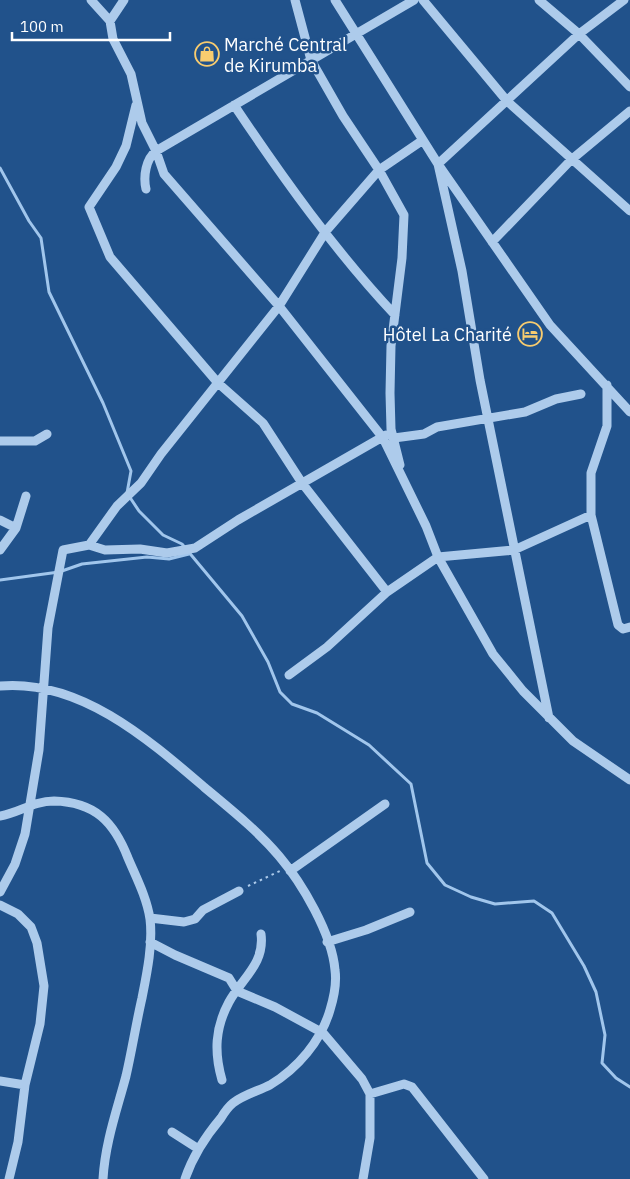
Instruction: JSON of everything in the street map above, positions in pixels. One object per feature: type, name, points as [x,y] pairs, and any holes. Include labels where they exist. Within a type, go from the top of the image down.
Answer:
[{"type":"street","points":[[91,0],[110,21],[113,39],[131,74],[142,123],[156,151],[164,174],[279,306],[383,438],[438,557],[493,654],[523,692],[573,741],[630,780]]},
{"type":"street","points":[[110,21],[124,0]]},
{"type":"street","points":[[295,0],[312,60],[343,116],[380,170],[404,215],[402,258],[390,374],[393,434],[405,483]]},
{"type":"street","points":[[335,0],[438,164],[550,325],[630,412]]},
{"type":"street","points":[[146,189],[144,177],[150,155],[414,0]]},
{"type":"street","points":[[423,0],[508,101],[630,210]]},
{"type":"street","points":[[539,0],[579,34],[630,87]]},
{"type":"street","points":[[438,164],[579,34],[624,0]]},
{"type":"street","points":[[137,101],[126,146],[116,167],[89,207],[110,257],[218,383],[263,423],[302,483],[387,592]]},
{"type":"street","points":[[234,105],[272,162],[372,290],[395,315]]},
{"type":"street","points":[[492,242],[572,160],[630,111]]},
{"type":"street","points":[[89,545],[123,498],[134,491],[279,306],[326,231],[380,170],[423,140]]},
{"type":"street","points":[[438,164],[462,271],[488,419],[549,718]]},
{"type":"street","points":[[607,385],[607,426],[591,473],[591,515],[618,625],[623,629],[630,627]]},
{"type":"street","points":[[0,892],[15,864],[24,834],[39,750],[48,628],[63,550],[89,545],[105,550],[140,548],[167,553],[196,548],[238,520],[393,434],[424,434],[437,427],[525,412],[556,399],[581,394]]},
{"type":"street","points":[[0,441],[36,441],[47,434]]},
{"type":"street","points":[[0,550],[16,528],[26,496]]},
{"type":"street","points":[[289,675],[327,647],[387,592],[438,557],[514,550],[591,515]]},
{"type":"street","points":[[0,520],[16,528]]},
{"type":"street","points":[[0,686],[22,684],[43,687],[77,698],[120,721],[153,744],[233,812],[279,856],[305,892],[327,942],[335,969],[335,992],[323,1033],[296,1065],[270,1084],[232,1103],[197,1148],[185,1179]]},
{"type":"street","points":[[0,816],[14,814],[29,804],[53,801],[79,804],[102,815],[120,835],[150,918],[150,942],[146,980],[126,1076],[104,1159],[103,1179]]},
{"type":"street","points":[[288,869],[385,804]]},
{"type":"street","points":[[150,918],[184,922],[195,919],[203,910],[239,891]]},
{"type":"street","points":[[0,905],[18,914],[31,927],[37,943],[44,986],[40,1024],[24,1085],[18,1142],[9,1179]]},
{"type":"street","points":[[327,942],[366,930],[410,912]]},
{"type":"street","points":[[222,1080],[216,1036],[222,1017],[258,960],[262,946],[261,934]]},
{"type":"street","points":[[150,942],[175,956],[229,978],[237,991],[275,1007],[323,1033],[362,1079],[370,1094],[370,1138],[363,1179]]},
{"type":"street","points":[[0,1081],[24,1085]]},
{"type":"street","points":[[370,1094],[404,1084],[412,1087],[484,1179]]},
{"type":"street","points":[[172,1132],[197,1148]]},
{"type":"path","points":[[239,891],[288,869]]},
{"type":"waterway","points":[[0,168],[29,221],[41,238],[49,292],[103,403],[131,471],[127,493],[139,511],[163,535],[182,544],[242,616],[268,662],[280,692],[292,704],[317,713],[369,745],[411,784],[427,863],[445,885],[471,897],[495,904],[534,901],[552,913],[584,966],[596,992],[605,1035],[602,1063],[616,1078],[630,1087]]},
{"type":"waterway","points":[[0,580],[59,572],[82,564],[147,557],[169,559],[189,554]]},
{"type":"place","name":"Marché Central de Kirumba","points":[[207,54]]},
{"type":"place","name":"Hôtel La Charité","points":[[530,334]]}]
